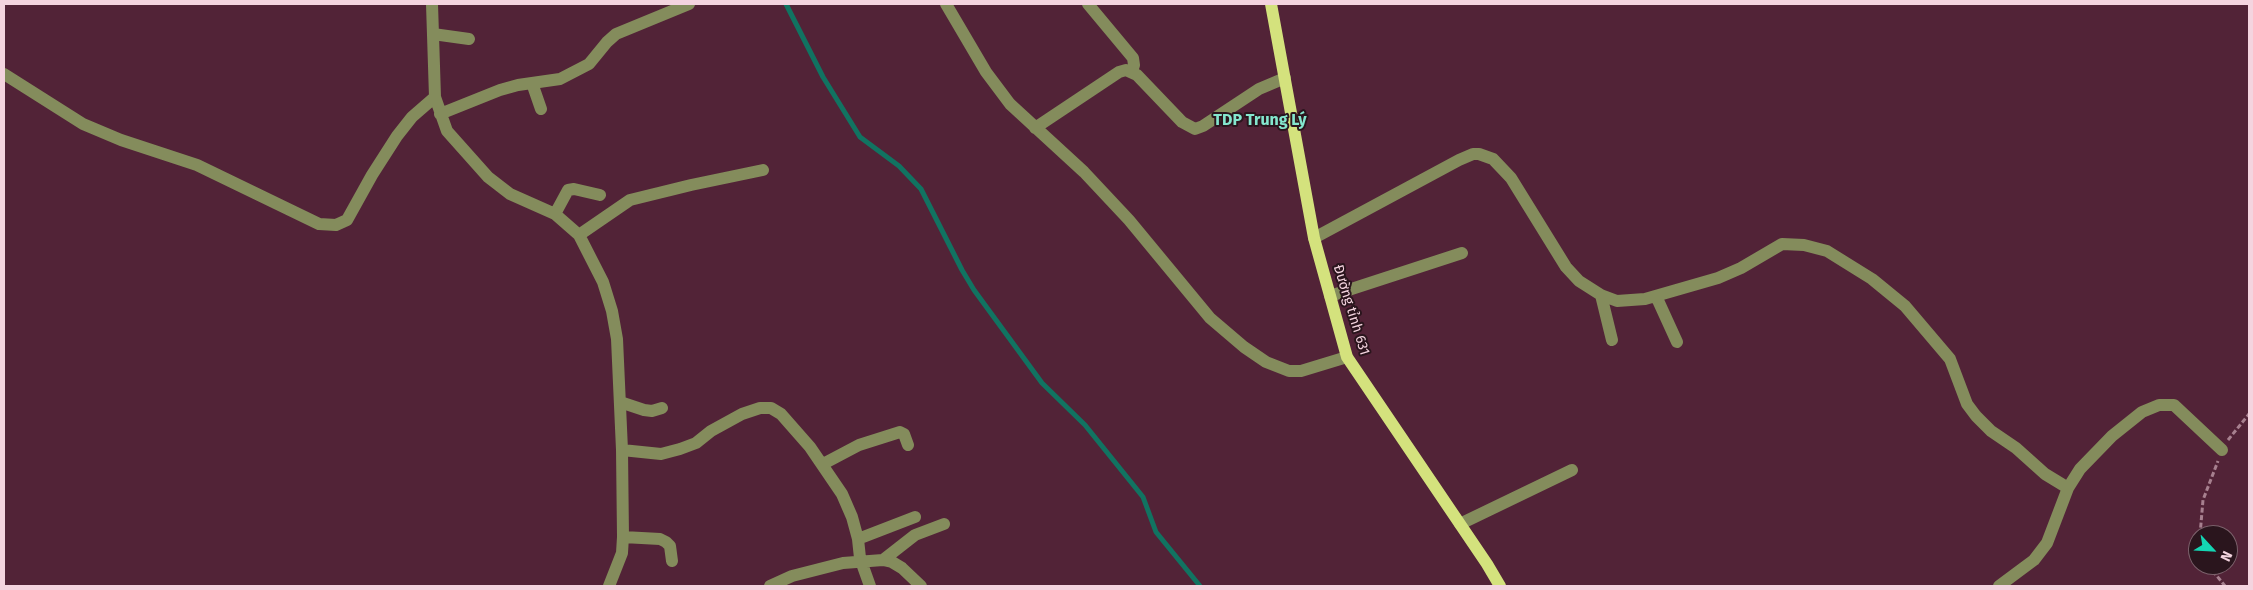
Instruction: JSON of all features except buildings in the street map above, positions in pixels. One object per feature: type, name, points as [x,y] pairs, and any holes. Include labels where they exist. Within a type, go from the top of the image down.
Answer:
[{"type":"main road","name":"Đường tỉnh 631","points":[[1271,4],[1314,238],[1347,357],[1488,564],[1500,586]]},
{"type":"street","points":[[432,4],[435,97],[447,131],[488,177],[510,194],[555,214],[579,235],[603,282],[612,311],[617,339],[622,450],[623,537],[622,553],[609,586]]},
{"type":"street","points":[[440,114],[500,90],[560,79],[589,64],[616,34],[689,4]]},
{"type":"street","points":[[946,4],[986,72],[1010,104],[1084,172],[1129,220],[1210,318],[1244,347],[1266,362],[1288,371],[1301,371],[1347,357]]},
{"type":"street","points":[[1088,4],[1133,58],[1132,71]]},
{"type":"street","points":[[433,34],[469,39]]},
{"type":"street","points":[[1035,128],[1119,72],[1126,70],[1132,71],[1182,122],[1195,129],[1203,126],[1259,89],[1285,78]]},
{"type":"street","points":[[4,74],[84,124],[122,140],[197,165],[319,224],[327,225],[336,225],[347,220],[372,175],[397,136],[412,117],[435,97]]},
{"type":"street","points":[[532,83],[541,110]]},
{"type":"street","points":[[1314,238],[1472,154],[1485,155],[1493,159],[1510,178],[1566,267],[1579,281],[1600,295],[1617,301],[1645,299],[1718,278],[1741,268],[1782,244],[1804,244],[1827,251],[1872,279],[1905,306],[1950,359],[1967,404],[1976,416],[1991,431],[2016,448],[2045,474],[2068,488]]},
{"type":"street","points":[[579,235],[630,200],[691,184],[763,170]]},
{"type":"street","points":[[555,214],[568,190],[574,189],[600,195]]},
{"type":"street","points":[[1330,296],[1462,253]]},
{"type":"street","points":[[1600,295],[1612,340]]},
{"type":"street","points":[[1656,296],[1677,342]]},
{"type":"street","points":[[620,402],[644,410],[652,411],[662,408]]},
{"type":"street","points":[[1999,586],[2034,560],[2047,543],[2068,488],[2080,469],[2112,436],[2132,419],[2159,405],[2170,404],[2178,407],[2222,450]]},
{"type":"street","points":[[622,450],[661,454],[696,442],[711,431],[742,414],[760,408],[770,408],[781,414],[823,464],[842,494],[858,539],[862,562],[870,586]]},
{"type":"street","points":[[823,464],[859,445],[900,432],[904,434],[908,445]]},
{"type":"street","points":[[1460,524],[1572,470]]},
{"type":"street","points":[[858,539],[916,518]]},
{"type":"street","points":[[883,560],[915,535],[944,524]]},
{"type":"street","points":[[623,537],[660,539],[666,542],[670,546],[672,562]]},
{"type":"street","points":[[770,586],[792,576],[843,563],[883,560],[892,562],[902,568],[921,586]]},
{"type":"path","points":[[2201,525],[2203,500],[2222,450],[2249,414]]},
{"type":"path","points":[[2216,575],[2224,586]]},
{"type":"waterway","points":[[786,4],[823,77],[860,137],[899,166],[921,189],[974,290],[1042,383],[1085,425],[1143,497],[1156,532],[1200,586]]},
{"type":"district","name":"TDP Trung Lý","points":[[1260,121]]}]
